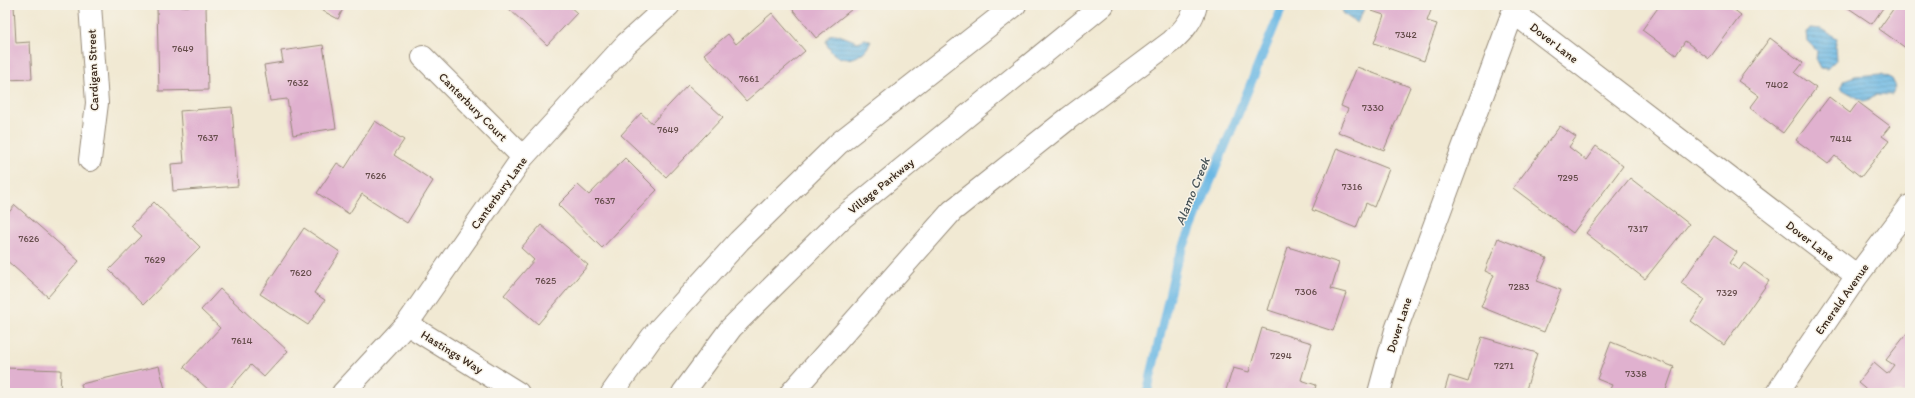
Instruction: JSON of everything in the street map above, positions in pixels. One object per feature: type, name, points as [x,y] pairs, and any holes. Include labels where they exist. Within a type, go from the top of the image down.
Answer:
[{"type":"street","name":"Cardigan Street","points":[[90,5],[97,103],[90,160]]},
{"type":"street","name":"Canterbury Lane","points":[[343,393],[406,324],[523,157],[626,44],[669,5]]},
{"type":"street","points":[[612,393],[652,337],[739,241],[839,143],[1015,5]]},
{"type":"street","name":"Village Parkway","points":[[683,393],[731,328],[842,218],[1103,5]]},
{"type":"street","points":[[791,393],[952,211],[1069,118],[1172,41],[1185,28],[1194,12],[1196,5]]},
{"type":"street","name":"Dover Lane","points":[[1379,393],[1396,330],[1513,12],[1857,276]]},
{"type":"street","name":"Canterbury Court","points":[[423,57],[523,157]]},
{"type":"street","name":"Emerald Avenue","points":[[1776,393],[1857,276],[1910,206]]},
{"type":"street","name":"Hastings Way","points":[[406,324],[518,393]]},
{"type":"water","points":[[1344,5],[1366,5],[1357,23],[1342,13]]},
{"type":"water","points":[[1811,28],[1821,29],[1837,38],[1835,47],[1836,60],[1827,69],[1820,68],[1816,60],[1817,51],[1807,41],[1806,32]]},
{"type":"water","points":[[836,34],[858,42],[865,39],[871,41],[861,54],[848,59],[841,58],[830,50],[826,42],[830,35]]},
{"type":"water","points":[[1882,74],[1892,79],[1896,87],[1892,95],[1876,94],[1868,100],[1863,101],[1840,88],[1844,80],[1855,76]]},
{"type":"building","points":[[5,5],[14,5],[16,43],[30,42],[32,79],[5,80]]},
{"type":"building","points":[[312,5],[345,5],[338,19]]},
{"type":"building","points":[[505,5],[568,5],[577,13],[547,45]]},
{"type":"building","points":[[789,5],[857,5],[816,38]]},
{"type":"building","points":[[1375,5],[1433,5],[1427,21],[1437,24],[1424,61],[1374,43],[1384,15],[1372,11]]},
{"type":"building","points":[[1660,5],[1728,5],[1741,15],[1709,59],[1685,41],[1676,55],[1642,30]]},
{"type":"building","points":[[1844,5],[1885,5],[1872,24]]},
{"type":"building","points":[[1896,5],[1910,5],[1910,51],[1879,29]]},
{"type":"building","points":[[206,6],[208,90],[159,91],[157,7]]},
{"type":"building","points":[[772,13],[805,51],[746,101],[704,54],[728,34],[736,44]]},
{"type":"building","points":[[1770,38],[1803,63],[1795,73],[1816,88],[1783,133],[1750,108],[1759,96],[1738,81]]},
{"type":"building","points":[[323,45],[336,128],[293,135],[287,99],[270,101],[264,65],[283,62],[281,51]]},
{"type":"building","points":[[1357,67],[1410,87],[1384,150],[1338,132],[1348,109],[1341,106]]},
{"type":"building","points":[[688,85],[723,117],[666,177],[621,135],[641,113],[652,123]]},
{"type":"building","points":[[1829,97],[1850,113],[1858,102],[1890,126],[1882,136],[1889,141],[1861,177],[1835,156],[1828,164],[1796,140]]},
{"type":"building","points":[[232,107],[238,186],[173,191],[171,164],[184,163],[180,111]]},
{"type":"building","points":[[6,120],[7,132],[5,132]]},
{"type":"building","points":[[375,121],[404,140],[394,155],[433,181],[407,223],[362,194],[349,214],[317,193],[337,163],[345,168]]},
{"type":"building","points":[[1560,126],[1576,137],[1569,147],[1586,160],[1596,146],[1623,166],[1573,233],[1513,188]]},
{"type":"building","points":[[1337,148],[1389,169],[1374,207],[1366,203],[1356,228],[1312,210]]},
{"type":"building","points":[[625,158],[657,190],[602,248],[558,205],[578,185],[589,195]]},
{"type":"building","points":[[1630,178],[1689,224],[1645,279],[1586,233]]},
{"type":"building","points":[[154,202],[200,247],[144,304],[109,270],[142,236],[131,226]]},
{"type":"building","points":[[15,205],[79,261],[48,297],[5,259],[5,217]]},
{"type":"building","points":[[541,225],[588,265],[538,324],[504,295],[534,260],[521,248]]},
{"type":"building","points":[[304,228],[340,252],[314,293],[325,300],[308,325],[260,294]]},
{"type":"building","points":[[1714,236],[1737,252],[1729,263],[1739,270],[1744,263],[1769,281],[1724,345],[1691,321],[1705,300],[1681,283]]},
{"type":"building","points":[[1498,238],[1547,258],[1537,281],[1561,290],[1544,332],[1481,307],[1494,275],[1485,271]]},
{"type":"building","points":[[1288,247],[1339,263],[1331,289],[1346,293],[1333,331],[1268,310]]},
{"type":"building","points":[[220,289],[288,351],[264,377],[251,365],[226,393],[212,393],[184,367],[220,328],[201,310]]},
{"type":"building","points":[[1262,328],[1312,343],[1301,380],[1316,385],[1314,393],[1225,393],[1233,368],[1249,372]]},
{"type":"building","points":[[1908,332],[1910,333],[1910,393],[1870,393],[1858,383],[1874,363],[1887,374],[1894,365],[1886,360]]},
{"type":"building","points":[[1482,337],[1537,353],[1525,393],[1444,393],[1449,376],[1468,382]]},
{"type":"building","points":[[1611,342],[1674,367],[1665,393],[1608,393],[1612,385],[1597,379]]},
{"type":"building","points":[[159,366],[166,393],[83,393],[81,384]]},
{"type":"building","points":[[5,368],[61,370],[60,393],[5,393]]},
{"type":"waterway","name":"Alamo Creek","points":[[1147,393],[1176,265],[1283,5]]}]
